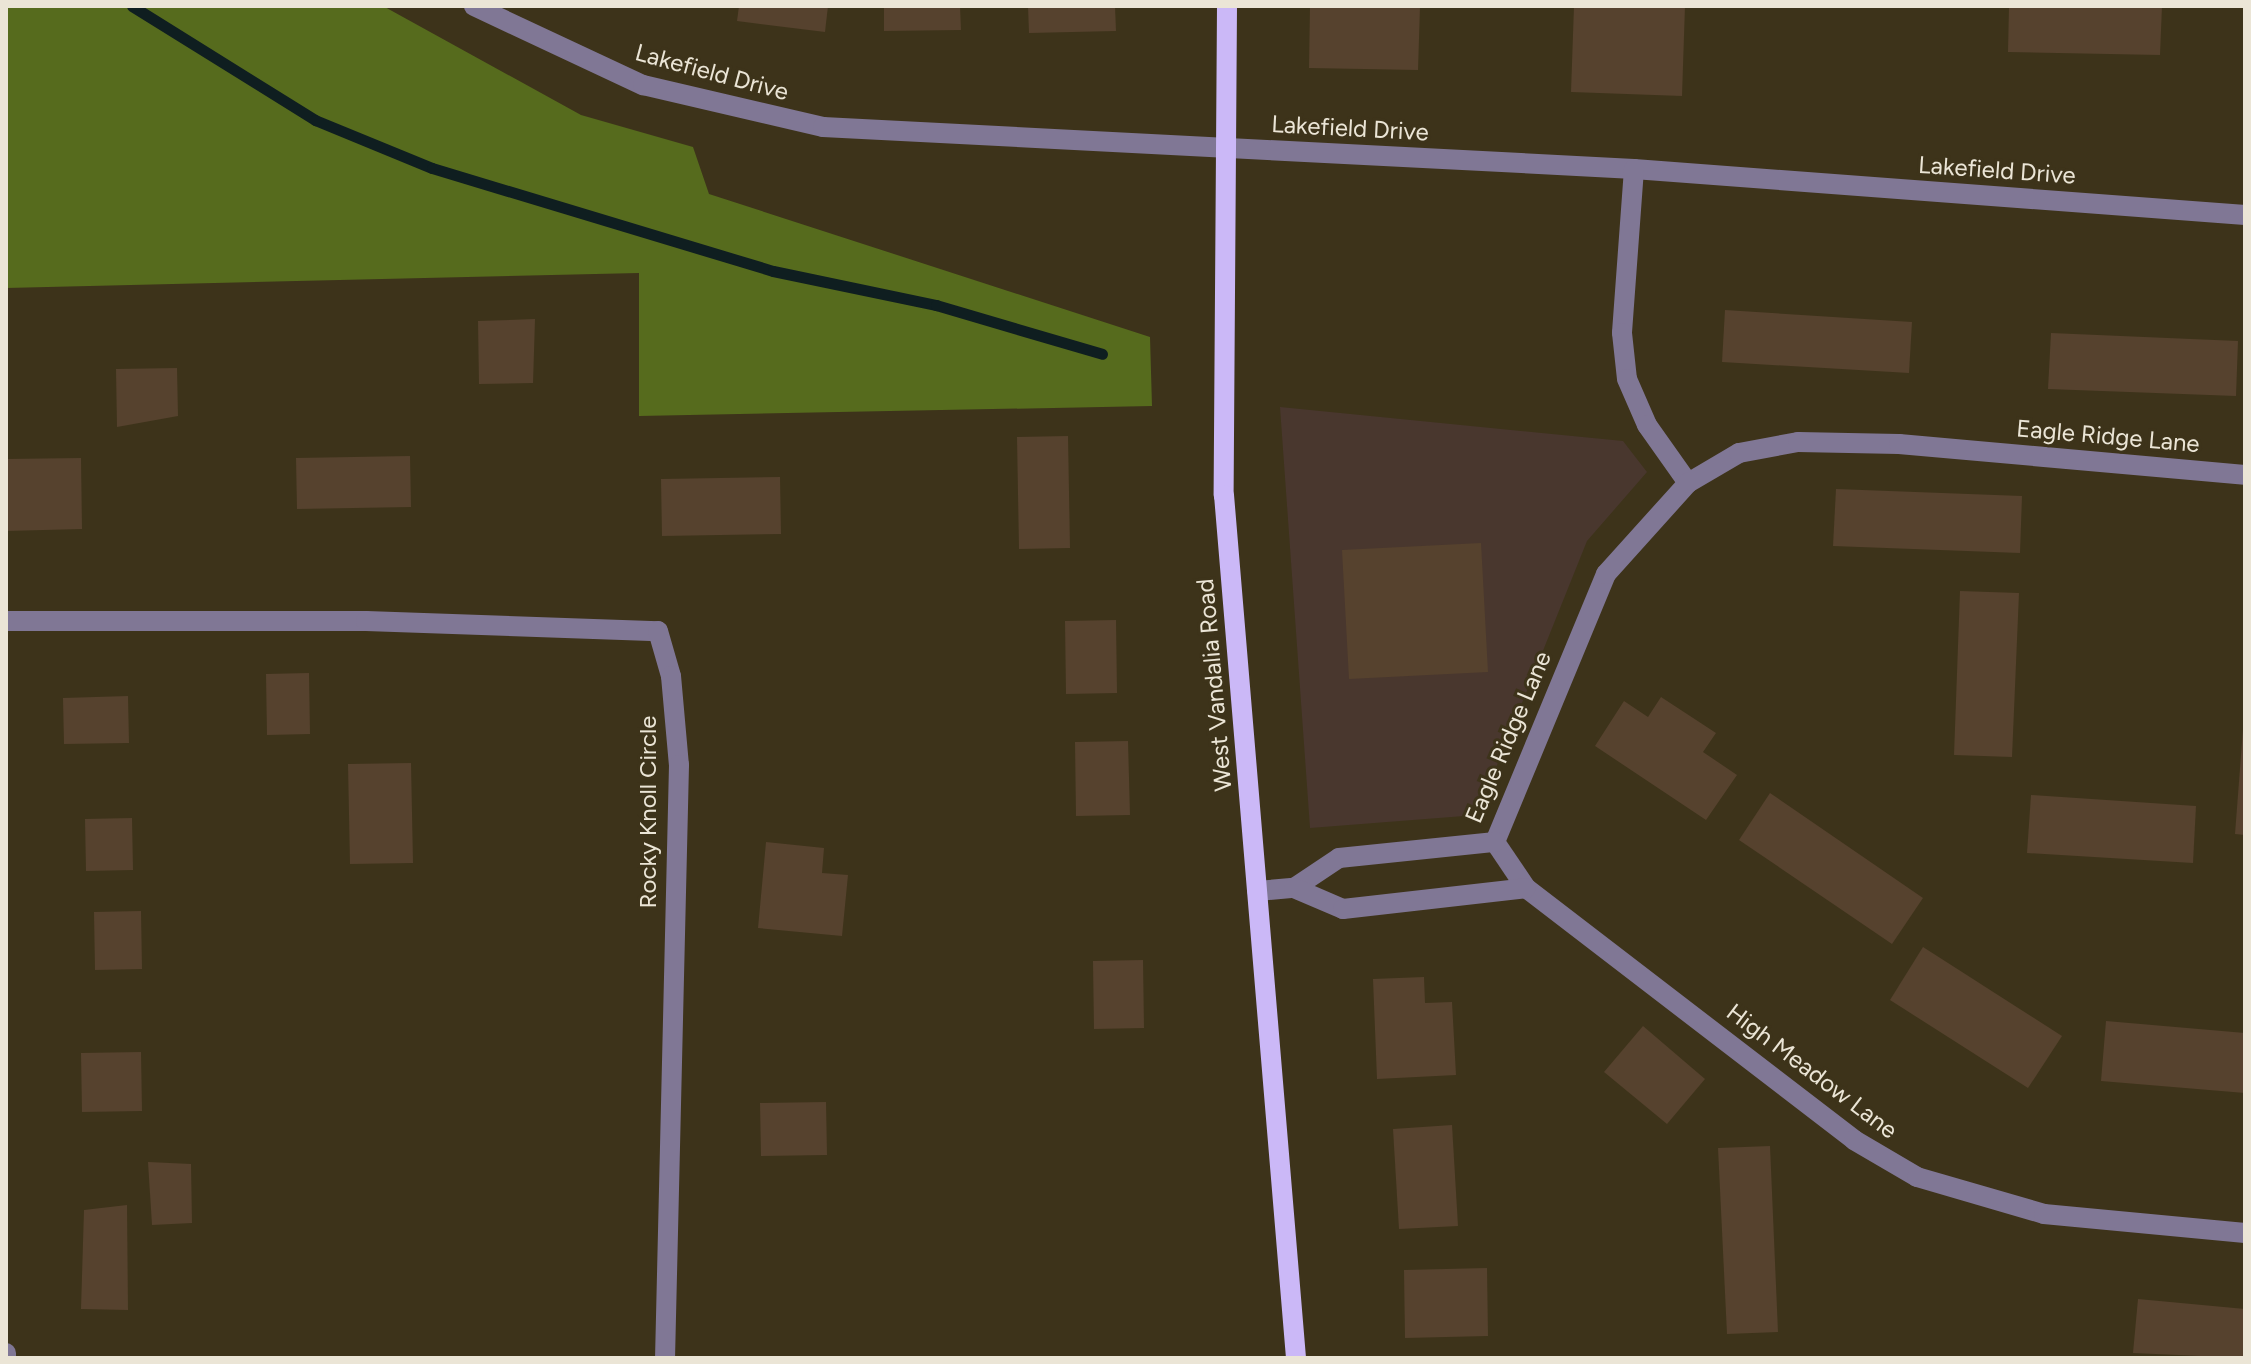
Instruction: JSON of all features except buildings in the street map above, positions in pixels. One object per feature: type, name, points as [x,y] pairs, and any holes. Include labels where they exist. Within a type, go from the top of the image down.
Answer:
[{"type":"main road","name":"West Vandalia Road","points":[[1227,6],[1222,148],[1224,495],[1296,1358]]},
{"type":"street","name":"Lakefield Drive","points":[[474,6],[643,85],[823,127],[1634,169],[2245,215]]},
{"type":"street","points":[[1634,169],[1622,333],[1627,379],[1647,425],[1688,483]]},
{"type":"street","name":"Eagle Ridge Lane","points":[[1294,888],[1339,858],[1495,842],[1606,574],[1688,483],[1739,453],[1798,442],[2245,475]]},
{"type":"street","name":"Rocky Knoll Circle","points":[[6,621],[366,621],[658,631],[671,676],[679,765],[665,1358]]},
{"type":"street","name":"High Meadow Lane","points":[[1495,842],[1526,888],[1854,1140],[1917,1177],[2044,1214],[2245,1233]]},
{"type":"street","points":[[1257,891],[1294,888],[1343,909],[1526,888]]},
{"type":"shaded area","points":[[1280,407],[1623,441],[1647,472],[1587,541],[1477,815],[1310,828]]},
{"type":"green space","points":[[6,6],[383,6],[581,115],[693,147],[709,194],[1150,337],[1152,406],[639,416],[639,273],[6,288]]},
{"type":"waterway","points":[[132,6],[315,120],[432,168],[773,271],[936,305],[1102,354]]}]
